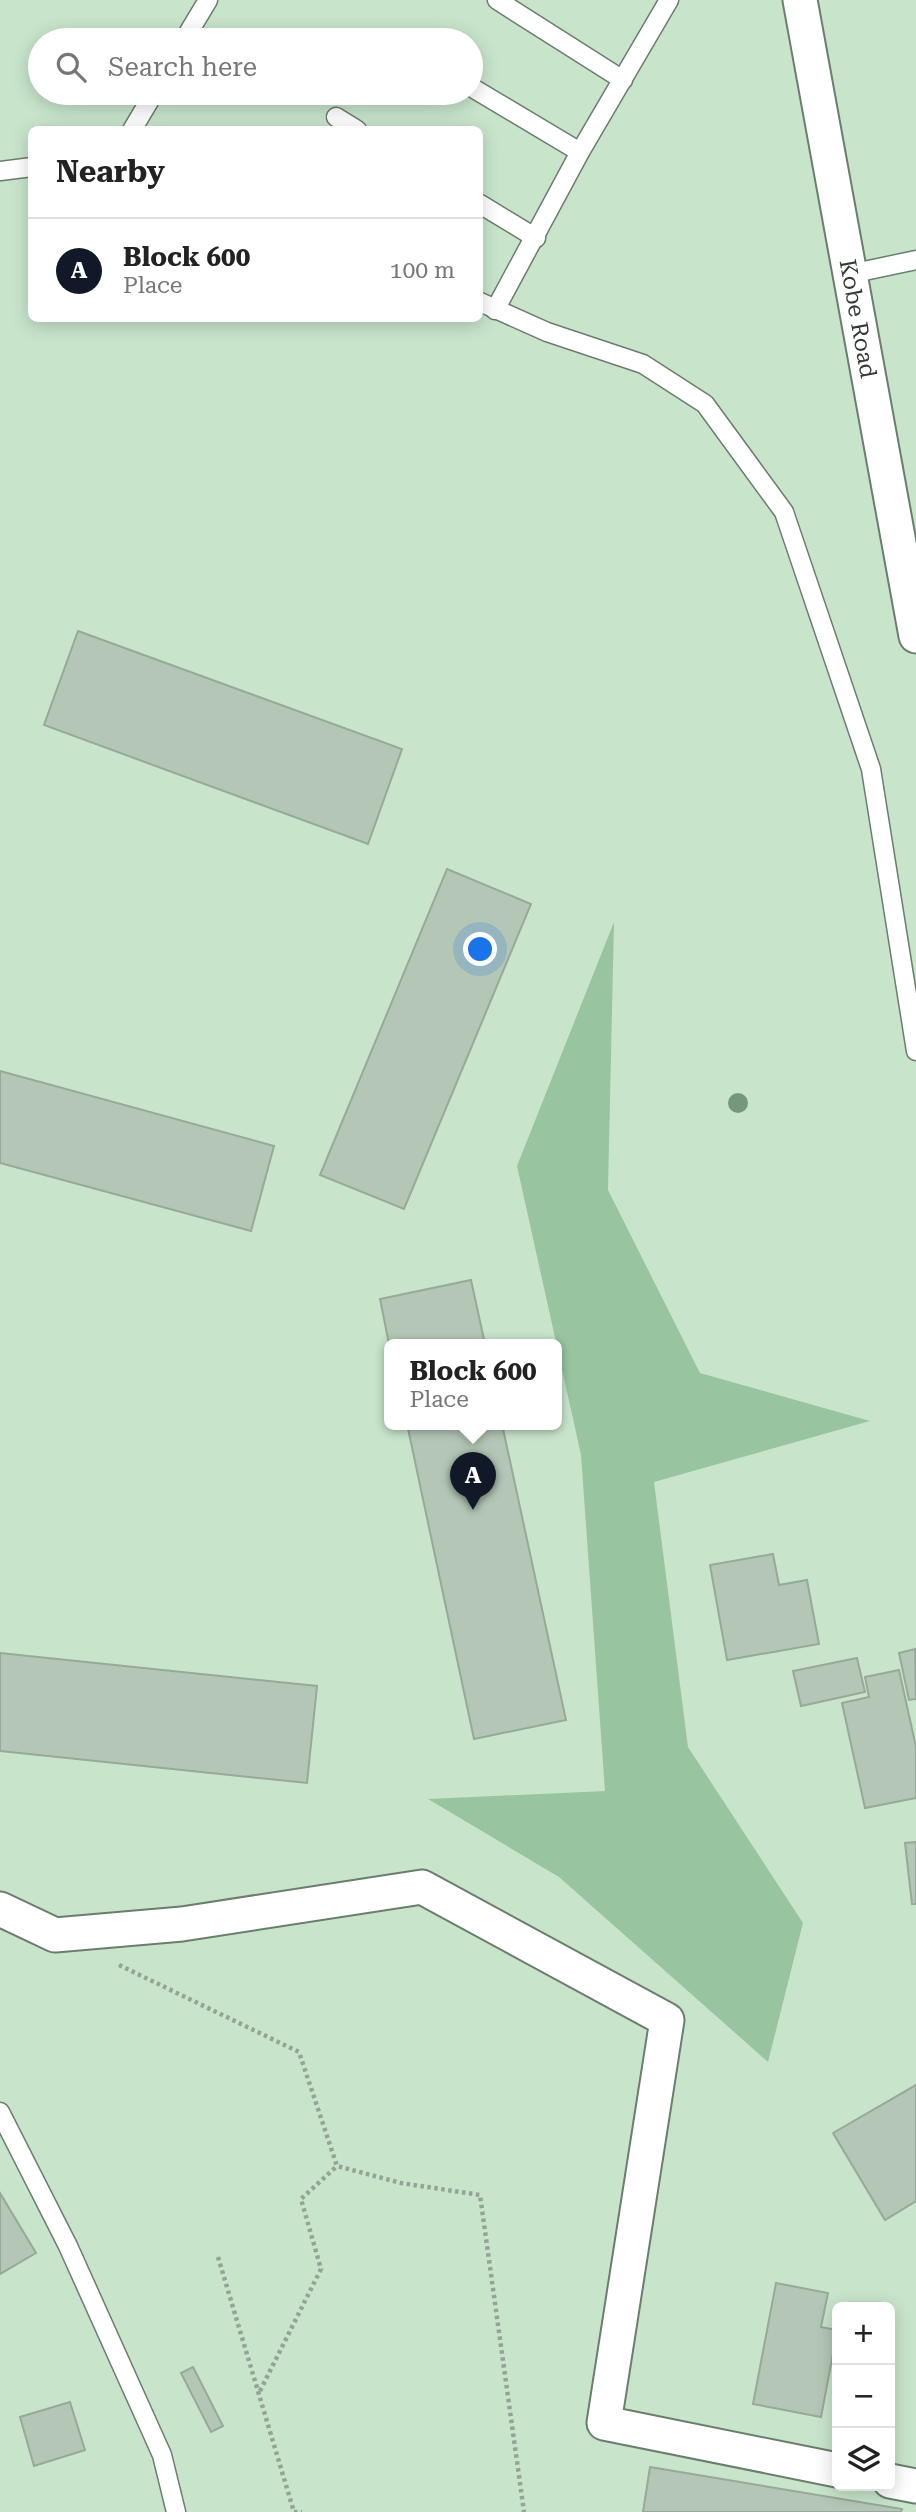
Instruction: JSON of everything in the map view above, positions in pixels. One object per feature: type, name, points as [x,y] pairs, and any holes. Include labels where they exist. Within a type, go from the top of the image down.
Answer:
[{"type":"street","name":"Kobe Road","points":[[800,0],[916,636]]},
{"type":"street","points":[[0,1909],[55,1935],[182,1924],[422,1887],[667,2020],[604,2423],[832,2469]]},
{"type":"street","points":[[895,2482],[916,2486]]},
{"type":"lane","points":[[191,28],[208,0]]},
{"type":"lane","points":[[497,0],[623,80]]},
{"type":"lane","points":[[669,0],[580,152],[536,238],[487,306],[547,332],[643,365],[705,404],[784,512],[871,769],[916,1051]]},
{"type":"lane","points":[[483,94],[580,152]]},
{"type":"lane","points":[[134,126],[147,105]]},
{"type":"lane","points":[[336,117],[351,126]]},
{"type":"lane","points":[[0,171],[28,168]]},
{"type":"lane","points":[[483,206],[536,238]]},
{"type":"lane","points":[[850,274],[916,260]]},
{"type":"lane","points":[[0,2112],[68,2246],[162,2455],[176,2512]]},
{"type":"path","points":[[116,1964],[299,2052],[337,2166]]},
{"type":"path","points":[[259,2392],[321,2269],[301,2199],[337,2166]]},
{"type":"path","points":[[337,2166],[401,2183],[480,2195],[524,2512]]},
{"type":"path","points":[[218,2257],[295,2512],[302,2512]]},
{"type":"green space","points":[[0,0],[916,0],[916,2512],[0,2512]]},
{"type":"green space","points":[[614,922],[608,1190],[700,1373],[870,1421],[654,1482],[688,1747],[803,1923],[768,2062],[559,1877],[428,1799],[605,1791],[581,1455],[562,1369],[562,1339],[555,1339],[517,1166]]},
{"type":"building","points":[[78,631],[402,749],[368,844],[44,725]]},
{"type":"building","points":[[447,869],[531,904],[404,1209],[320,1175]]},
{"type":"building","points":[[0,1071],[274,1146],[251,1231],[0,1163]]},
{"type":"building","points":[[471,1280],[484,1339],[388,1339],[380,1299]]},
{"type":"building","points":[[408,1430],[503,1430],[566,1720],[474,1739]]},
{"type":"building","points":[[773,1554],[779,1585],[807,1580],[819,1644],[727,1660],[710,1565]]},
{"type":"building","points":[[915,1649],[916,1699],[909,1700],[899,1653]]},
{"type":"building","points":[[0,1653],[317,1686],[307,1783],[0,1751]]},
{"type":"building","points":[[857,1658],[865,1692],[801,1706],[793,1671]]},
{"type":"building","points":[[899,1670],[916,1747],[916,1798],[865,1808],[842,1703],[869,1697],[865,1677]]},
{"type":"building","points":[[916,1842],[916,1904],[912,1904],[905,1843]]},
{"type":"building","points":[[916,2085],[916,2201],[885,2220],[833,2133]]},
{"type":"building","points":[[0,2193],[36,2253],[0,2274]]},
{"type":"building","points":[[776,2283],[828,2293],[821,2327],[832,2329],[832,2359],[821,2417],[753,2404]]},
{"type":"building","points":[[193,2367],[223,2426],[211,2432],[181,2373]]},
{"type":"building","points":[[70,2402],[85,2450],[34,2466],[20,2417]]},
{"type":"building","points":[[650,2467],[902,2509],[901,2512],[643,2512]]},
{"type":"place","name":"Block 600","points":[[473,1510]]}]
